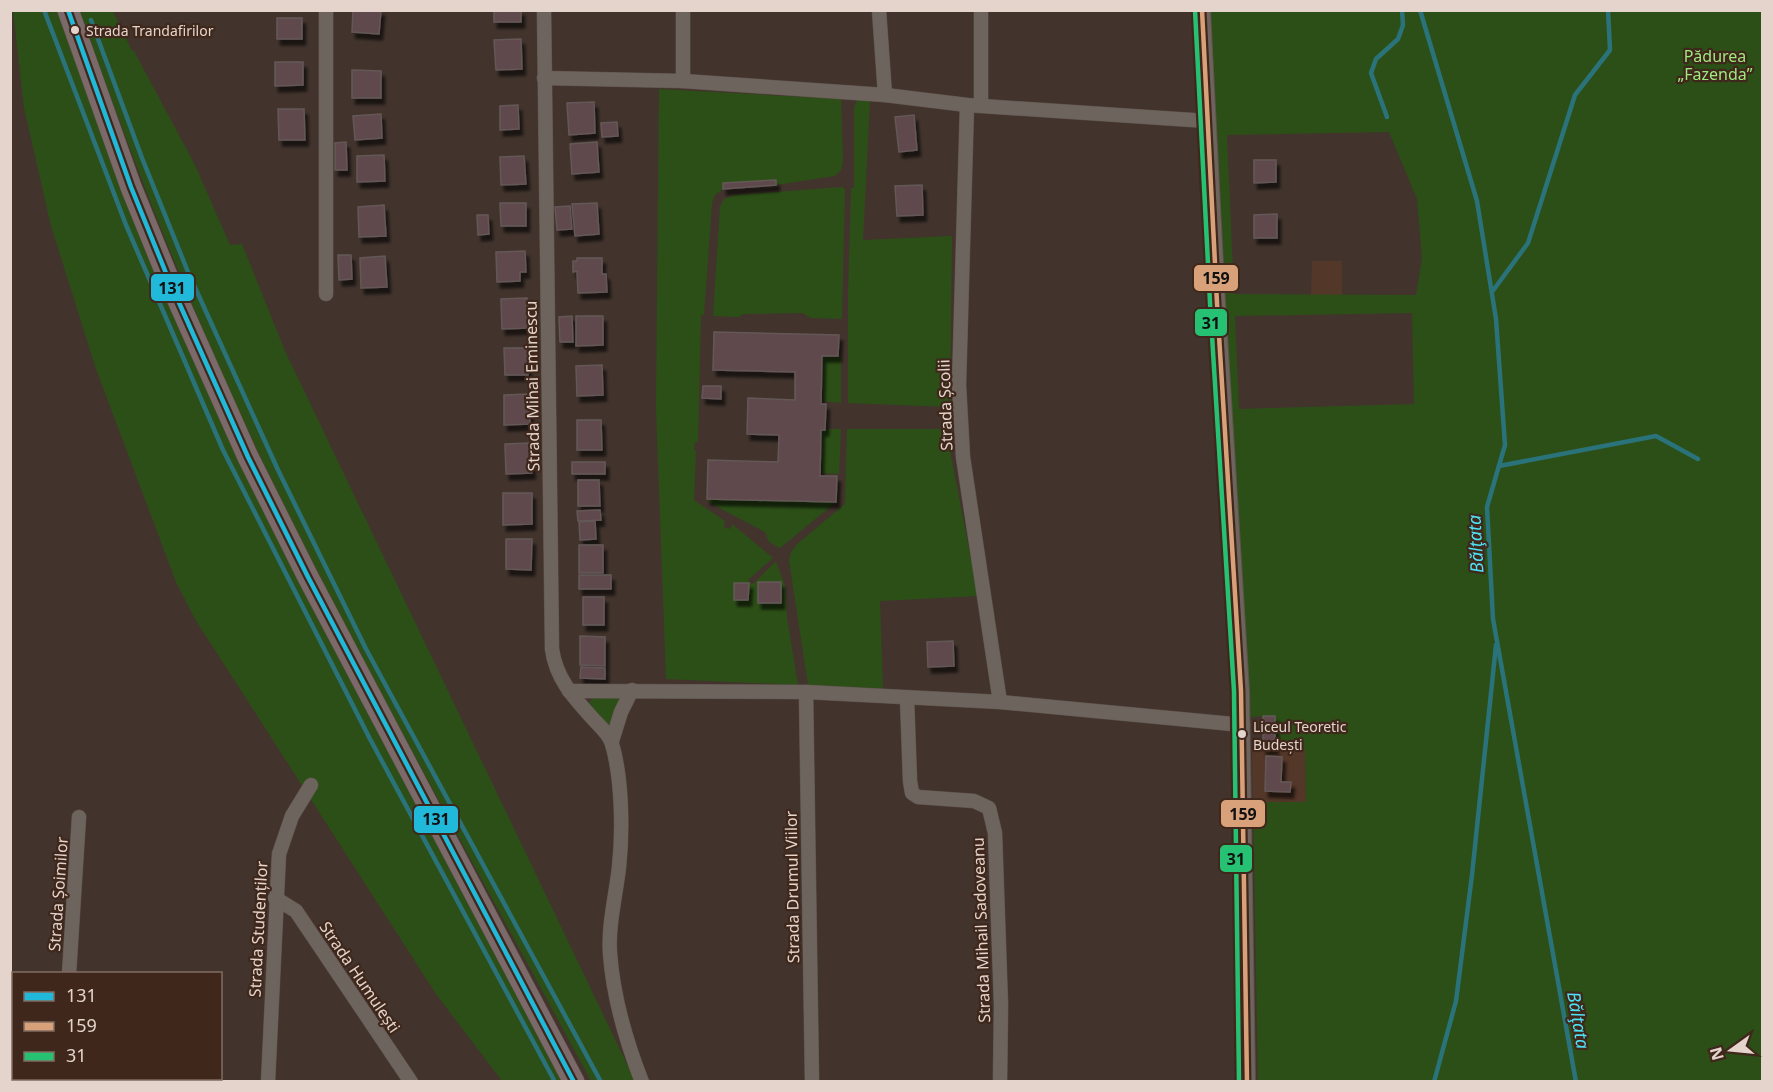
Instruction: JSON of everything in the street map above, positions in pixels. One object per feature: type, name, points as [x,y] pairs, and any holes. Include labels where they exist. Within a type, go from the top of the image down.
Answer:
[{"type":"highway","points":[[68,10],[148,227],[248,457],[308,577],[574,1082]]},
{"type":"street","points":[[326,10],[326,294]]},
{"type":"street","name":"Strada Mihai Eminescu","points":[[544,10],[552,649],[560,678],[612,741]]},
{"type":"street","points":[[683,10],[683,81]]},
{"type":"street","points":[[879,10],[885,95]]},
{"type":"street","name":"Strada Școlii","points":[[981,10],[959,385],[963,456],[1000,702]]},
{"type":"street","points":[[1202,10],[1243,725],[1247,1082]]},
{"type":"street","points":[[544,78],[683,81],[1207,121]]},
{"type":"street","points":[[632,690],[621,712],[612,741],[616,765],[621,846],[610,933],[610,952],[615,988],[626,1033],[642,1082]]},
{"type":"street","points":[[569,691],[806,692],[1000,702],[1243,725]]},
{"type":"street","name":"Strada Drumul Viilor","points":[[806,692],[812,1082]]},
{"type":"street","name":"Strada Mihail Sadoveanu","points":[[907,698],[912,793],[918,797],[974,801],[989,808],[995,833],[1001,1005],[1000,1082]]},
{"type":"street","name":"Strada Studenților","points":[[268,1082],[279,854],[292,816],[310,785]]},
{"type":"street","name":"Strada Șoimilor","points":[[69,972],[80,817]]},
{"type":"street","name":"Strada Humulești","points":[[276,898],[296,911],[411,1082]]},
{"type":"shaded area","points":[[1312,261],[1342,261],[1342,295],[1311,295]]},
{"type":"shaded area","points":[[1252,749],[1305,749],[1306,802],[1253,802]]},
{"type":"green space","points":[[13,11],[58,11],[122,183],[566,1081],[502,1081],[436,994],[195,619],[176,582],[96,369],[51,226],[24,108]]},
{"type":"green space","points":[[80,11],[113,11],[131,49],[195,165],[230,245],[242,244],[285,351],[635,1081],[591,1081],[343,620],[264,464],[213,352],[143,183]]},
{"type":"green space","name":"Pădurea „Fazenda”","points":[[1211,11],[1762,11],[1762,1081],[1258,1081],[1253,802],[1306,802],[1305,749],[1275,749],[1275,716],[1250,717],[1231,408]],"holes":[[[1389,132],[1417,199],[1422,258],[1416,295],[1234,294],[1227,135]],[[1412,313],[1414,404],[1239,409],[1235,316]]]},
{"type":"green space","points":[[659,89],[841,99],[843,161],[841,170],[835,176],[776,185],[776,180],[723,183],[723,189],[715,195],[712,203],[704,315],[701,315],[698,442],[695,442],[694,450],[696,451],[694,500],[725,521],[724,527],[730,529],[732,524],[773,558],[748,580],[750,583],[753,584],[776,561],[785,586],[787,618],[798,685],[666,679],[656,408]]},
{"type":"green space","points":[[857,100],[870,100],[863,240],[952,236],[950,407],[848,403],[851,188],[854,188],[854,108]]},
{"type":"green space","points":[[842,187],[845,189],[842,319],[811,318],[802,313],[743,314],[739,317],[713,316],[720,207],[724,199],[735,195]]},
{"type":"green space","points":[[823,357],[841,357],[841,403],[823,401]]},
{"type":"green space","points":[[841,429],[839,474],[822,473],[822,430]]},
{"type":"green space","points":[[847,429],[949,429],[949,445],[978,596],[880,601],[883,690],[808,685],[789,560],[797,544],[845,504]]},
{"type":"green space","points":[[707,499],[836,502],[780,548],[769,542],[765,532],[712,504]]},
{"type":"green space","points":[[619,696],[612,726],[608,728],[588,705],[593,697]]},
{"type":"building","points":[[353,10],[381,10],[379,34],[352,32]]},
{"type":"building","points":[[494,10],[521,10],[521,22],[494,22]]},
{"type":"building","points":[[277,18],[302,18],[302,39],[277,39]]},
{"type":"building","points":[[521,39],[522,69],[496,70],[494,40]]},
{"type":"building","points":[[275,62],[303,62],[303,85],[275,86]]},
{"type":"building","points":[[352,70],[381,71],[381,98],[352,98]]},
{"type":"building","points":[[594,102],[595,133],[569,135],[567,103]]},
{"type":"building","points":[[518,105],[519,129],[500,130],[500,106]]},
{"type":"building","points":[[278,109],[304,109],[305,140],[279,140]]},
{"type":"building","points":[[381,114],[382,138],[355,140],[353,116]]},
{"type":"building","points":[[914,115],[917,150],[899,152],[895,117]]},
{"type":"building","points":[[617,122],[618,136],[602,137],[601,123]]},
{"type":"building","points":[[346,142],[347,170],[335,170],[335,143]]},
{"type":"building","points":[[597,142],[599,172],[572,174],[570,144]]},
{"type":"building","points":[[384,155],[385,181],[357,182],[357,156]]},
{"type":"building","points":[[524,156],[526,184],[501,185],[500,157]]},
{"type":"building","points":[[1254,160],[1276,160],[1276,182],[1254,183]]},
{"type":"building","points":[[776,180],[776,185],[723,189],[723,183]]},
{"type":"building","points":[[922,185],[923,215],[897,216],[895,186]]},
{"type":"building","points":[[500,203],[526,203],[526,226],[501,226]]},
{"type":"building","points":[[597,203],[599,234],[575,236],[572,204]]},
{"type":"building","points":[[384,205],[386,236],[359,237],[358,207]]},
{"type":"building","points":[[570,206],[572,229],[557,230],[555,207]]},
{"type":"building","points":[[1277,214],[1277,238],[1254,238],[1254,215]]},
{"type":"building","points":[[477,215],[488,215],[489,234],[478,235]]},
{"type":"building","points":[[525,251],[526,272],[520,272],[520,281],[497,282],[496,252]]},
{"type":"building","points":[[338,255],[351,255],[352,279],[339,280]]},
{"type":"building","points":[[385,256],[387,287],[361,288],[360,258]]},
{"type":"building","points":[[577,258],[602,258],[602,274],[606,274],[607,292],[578,293],[577,271],[573,272],[573,261],[577,261]]},
{"type":"building","points":[[527,298],[528,328],[502,329],[501,299]]},
{"type":"building","points":[[572,316],[573,342],[560,342],[559,317]]},
{"type":"building","points":[[576,316],[603,316],[603,345],[576,346]]},
{"type":"building","points":[[714,332],[839,335],[838,356],[822,356],[821,404],[826,404],[825,430],[821,430],[820,476],[837,476],[836,502],[707,499],[708,460],[778,462],[779,435],[747,434],[748,398],[795,400],[795,372],[713,370]]},
{"type":"building","points":[[504,348],[528,348],[528,375],[505,375]]},
{"type":"building","points":[[602,365],[603,395],[577,396],[576,366]]},
{"type":"building","points":[[703,386],[721,386],[721,399],[702,398]]},
{"type":"building","points":[[529,394],[530,424],[504,425],[504,395]]},
{"type":"building","points":[[577,420],[601,420],[602,450],[577,450]]},
{"type":"building","points":[[530,443],[532,473],[506,474],[505,444]]},
{"type":"building","points":[[572,462],[605,462],[605,474],[572,474]]},
{"type":"building","points":[[578,480],[599,480],[600,506],[578,506]]},
{"type":"building","points":[[503,493],[532,493],[532,524],[503,525]]},
{"type":"building","points":[[600,510],[601,520],[578,521],[577,511]]},
{"type":"building","points":[[595,521],[596,539],[580,540],[579,522]]},
{"type":"building","points":[[506,539],[532,539],[531,570],[506,569]]},
{"type":"building","points":[[579,545],[603,545],[603,573],[579,573]]},
{"type":"building","points":[[579,575],[611,575],[611,589],[579,589]]},
{"type":"building","points":[[758,582],[781,582],[781,603],[758,603]]},
{"type":"building","points":[[734,583],[749,583],[748,600],[734,600]]},
{"type":"building","points":[[583,597],[604,597],[604,625],[583,625]]},
{"type":"building","points":[[580,636],[605,637],[605,666],[580,665]]},
{"type":"building","points":[[953,641],[954,666],[928,667],[927,642]]},
{"type":"building","points":[[581,667],[605,668],[605,679],[580,678]]},
{"type":"building","points":[[1263,716],[1275,716],[1275,749],[1263,749]]},
{"type":"building","points":[[1266,756],[1282,757],[1281,782],[1291,782],[1290,792],[1265,791]]},
{"type":"waterway","points":[[44,10],[126,225],[223,450],[370,739],[555,1082]]},
{"type":"waterway","points":[[1387,117],[1371,73],[1376,59],[1398,39],[1403,25],[1402,10]]},
{"type":"waterway","name":"Bălţata","points":[[1420,10],[1477,201],[1496,319],[1505,445],[1487,507],[1493,619],[1576,1082]]},
{"type":"waterway","points":[[1492,292],[1528,243],[1575,95],[1610,50],[1608,10]]},
{"type":"waterway","points":[[91,20],[142,158],[188,272],[278,470],[366,649],[601,1082]]},
{"type":"waterway","points":[[1499,466],[1656,436],[1698,459]]},
{"type":"waterway","points":[[1434,1082],[1456,1001],[1472,875],[1496,645]]},
{"type":"transit line","name":"131","points":[[68,10],[131,187],[168,278],[248,457],[308,577],[574,1082]]},
{"type":"transit line","name":"31","points":[[1195,10],[1234,691],[1239,1082]]},
{"type":"transit line","name":"159","points":[[1202,10],[1241,691],[1247,1082]]},
{"type":"place","name":"Strada Trandafirilor","points":[[75,30]]},
{"type":"place","name":"Liceul Teoretic Budești","points":[[1242,734]]}]
